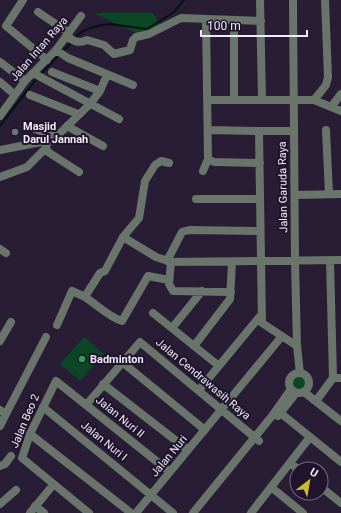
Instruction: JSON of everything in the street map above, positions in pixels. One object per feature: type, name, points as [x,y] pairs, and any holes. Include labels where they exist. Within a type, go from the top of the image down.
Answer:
[{"type":"street","points":[[25,0],[6,26],[11,32],[47,60]]},
{"type":"street","points":[[260,0],[262,100]]},
{"type":"street","name":"Jalan Garuda Raya","points":[[293,0],[295,262],[297,346],[300,373]]},
{"type":"street","points":[[314,100],[326,85],[328,77],[325,0]]},
{"type":"street","points":[[38,12],[71,38],[81,43],[87,40],[104,45],[114,54],[130,50],[133,40],[136,37],[149,34],[177,20],[193,18],[206,20],[261,21]]},
{"type":"street","name":"Jalan Intan Raya","points":[[0,116],[25,81],[71,38],[81,16]]},
{"type":"street","points":[[203,171],[208,159],[206,20]]},
{"type":"street","points":[[234,21],[234,100]]},
{"type":"street","points":[[57,51],[68,58],[133,86]]},
{"type":"street","points":[[0,62],[25,81]]},
{"type":"street","points":[[52,72],[100,91]]},
{"type":"street","points":[[34,74],[119,119]]},
{"type":"street","points":[[0,177],[27,167],[46,148],[53,138],[90,104],[100,91],[107,75]]},
{"type":"street","points":[[0,82],[15,95]]},
{"type":"street","points":[[332,106],[341,94]]},
{"type":"street","points":[[30,95],[78,114]]},
{"type":"street","points":[[207,100],[314,100],[332,106],[341,111]]},
{"type":"street","points":[[67,126],[103,146]]},
{"type":"street","points":[[33,128],[53,138]]},
{"type":"street","points":[[208,130],[294,131]]},
{"type":"street","points":[[326,130],[329,194]]},
{"type":"street","points":[[199,390],[260,319],[260,131]]},
{"type":"street","points":[[0,150],[53,138]]},
{"type":"street","points":[[46,148],[48,152],[79,172]]},
{"type":"street","points":[[208,159],[214,162],[260,163]]},
{"type":"street","points":[[83,296],[100,273],[105,271],[123,237],[139,218],[143,205],[143,188],[155,165],[161,161],[169,163]]},
{"type":"street","points":[[295,195],[341,194]]},
{"type":"street","points":[[196,199],[260,199]]},
{"type":"street","points":[[231,292],[173,290],[169,284],[169,261],[182,232],[189,230],[260,231]]},
{"type":"street","points":[[123,237],[156,257],[169,261],[295,262],[341,260]]},
{"type":"street","points":[[316,401],[338,379],[330,261]]},
{"type":"street","points":[[194,346],[230,299],[232,262]]},
{"type":"street","points":[[57,326],[72,291],[97,304],[103,311],[122,321],[148,276],[169,280]]},
{"type":"street","points":[[172,328],[202,291]]},
{"type":"street","points":[[153,313],[219,366]]},
{"type":"street","points":[[260,319],[297,346]]},
{"type":"street","points":[[0,341],[11,322]]},
{"type":"street","name":"Jalan Nuri","points":[[173,513],[151,494],[223,410],[282,336]]},
{"type":"street","points":[[0,426],[3,412],[46,337]]},
{"type":"street","name":"Jalan Cendrawasih Raya","points":[[87,404],[140,342],[257,439]]},
{"type":"street","points":[[122,362],[205,430]]},
{"type":"street","name":"Jalan Garuda Raya","points":[[200,513],[278,412],[297,392],[309,387],[309,381],[306,375],[300,373],[293,374],[289,379],[297,392]]},
{"type":"street","name":"Jalan Nuri II","points":[[56,381],[87,404],[170,472]]},
{"type":"street","name":"Jalan Beo 2","points":[[56,381],[30,434],[22,456],[23,460],[89,513]]},
{"type":"street","points":[[103,384],[188,450]]},
{"type":"street","points":[[297,392],[316,401],[341,421]]},
{"type":"street","name":"Jalan Nuri I","points":[[43,406],[151,494]]},
{"type":"street","points":[[278,412],[341,462]]},
{"type":"street","points":[[30,434],[131,513]]},
{"type":"street","points":[[292,461],[310,437]]},
{"type":"street","name":"Jalan Garuda Raya","points":[[193,513],[257,439]]},
{"type":"street","points":[[0,466],[5,464],[11,456]]},
{"type":"street","points":[[251,513],[289,464]]},
{"type":"street","points":[[30,513],[53,485]]},
{"type":"street","points":[[271,487],[303,513]]},
{"type":"street","points":[[0,504],[16,490]]},
{"type":"street","points":[[329,493],[341,503]]},
{"type":"street","points":[[136,513],[151,494]]},
{"type":"street","points":[[35,506],[44,513]]},
{"type":"green space","points":[[93,13],[153,13],[160,25],[141,35]]},
{"type":"green space","name":"Badminton","points":[[84,337],[104,354],[80,381],[60,364]]},
{"type":"green space","points":[[299,374],[305,377],[308,383],[305,389],[299,392],[293,389],[290,383],[293,377]]},
{"type":"waterway","points":[[74,39],[85,30],[110,24],[147,29],[174,12],[184,0]]},
{"type":"waterway","points":[[62,52],[72,42]]},
{"type":"waterway","points":[[40,75],[59,55]]},
{"type":"waterway","points":[[0,126],[37,78]]},
{"type":"place","name":"Masjid Darul Jannah","points":[[15,132]]},
{"type":"place","name":"Badminton","points":[[82,359]]}]
